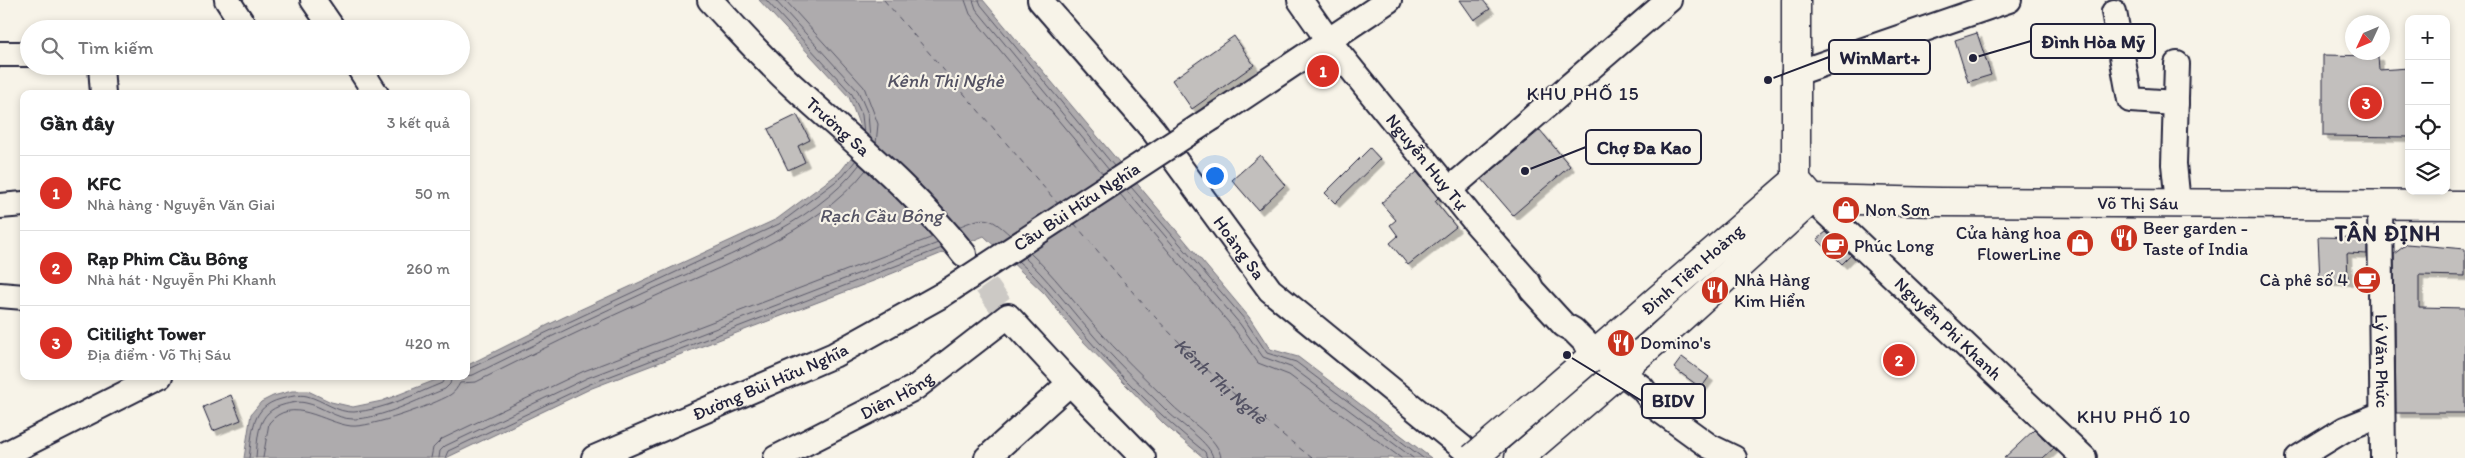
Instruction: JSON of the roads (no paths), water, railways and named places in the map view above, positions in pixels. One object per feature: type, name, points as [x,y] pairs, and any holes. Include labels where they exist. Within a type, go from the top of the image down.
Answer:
[{"type":"main road","points":[[1796,0],[1794,74],[1804,189]]},
{"type":"main road","name":"Đinh Tiên Hoàng","points":[[1474,458],[1596,353],[1804,189]]},
{"type":"main road","name":"Đinh Tiên Hoàng","points":[[1519,458],[1619,371],[1804,189]]},
{"type":"main road","name":"Võ Thị Sáu","points":[[1804,189],[1940,202],[2465,205]]},
{"type":"street","points":[[227,0],[240,20]]},
{"type":"street","points":[[314,0],[327,20]]},
{"type":"street","name":"Trường Sa","points":[[710,0],[787,80],[882,164],[935,218],[964,254]]},
{"type":"street","name":"Hoàng Sa","points":[[1040,0],[1153,130],[1270,290],[1474,458]]},
{"type":"street","name":"Nguyễn Huy Tự","points":[[1300,0],[1328,40],[1450,189],[1528,282],[1537,286],[1568,321],[1573,330],[1596,353],[1642,388],[1658,392],[1717,435],[1730,456]]},
{"type":"street","name":"Cầu Bùi Hữu Nghĩa","points":[[942,295],[1389,0]]},
{"type":"street","points":[[1450,189],[1669,0]]},
{"type":"street","points":[[1794,74],[2009,0]]},
{"type":"street","points":[[2114,12],[2130,100],[2176,102]]},
{"type":"street","points":[[0,54],[20,54]]},
{"type":"street","points":[[2177,64],[2174,164],[2178,204]]},
{"type":"street","points":[[102,75],[103,90]]},
{"type":"street","points":[[364,75],[373,90]]},
{"type":"street","name":"Nguyễn Phi Khanh","points":[[1804,189],[2084,458]]},
{"type":"street","points":[[0,206],[20,204]]},
{"type":"street","name":"Lý Văn Phức","points":[[2380,205],[2382,458]]},
{"type":"street","points":[[0,295],[20,296]]},
{"type":"street","name":"Đường Bùi Hữu Nghĩa","points":[[594,458],[834,355],[942,295]]},
{"type":"street","name":"Diên Hồng","points":[[776,458],[916,387],[1008,316],[1070,383]]},
{"type":"street","points":[[0,457],[152,380]]},
{"type":"street","points":[[987,458],[1070,383],[1144,458]]},
{"type":"street","points":[[2298,458],[2346,429],[2382,414]]},
{"type":"water","name":"Kênh Thị Nghè","points":[[759,0],[983,0],[1249,317],[1270,349],[1298,357],[1431,458],[1204,458],[1165,425],[1078,336],[1045,294],[984,236],[876,280],[592,388],[446,458],[244,458],[251,414],[261,402],[273,396],[292,391],[308,391],[331,402],[353,407],[382,401],[436,380],[470,380],[470,364],[562,318],[777,219],[840,172],[851,158],[859,136],[860,127],[849,97]]},
{"type":"tunnel","points":[[965,256],[1008,316]]},
{"type":"place","name":"Đình Hòa Mỹ","points":[[1973,58]]},
{"type":"place","name":"KFC","points":[[1323,71]]},
{"type":"place","name":"WinMart+","points":[[1768,80]]},
{"type":"place","name":"Citilight Tower","points":[[2366,103]]},
{"type":"place","name":"Chợ Đa Kao","points":[[1525,171]]},
{"type":"place","name":"Non Sơn","points":[[1846,210]]},
{"type":"place","name":"Beer garden - Taste of India","points":[[2124,238]]},
{"type":"place","name":"Cửa hàng hoa FlowerLine","points":[[2080,243]]},
{"type":"place","name":"Phúc Long","points":[[1835,246]]},
{"type":"place","name":"Cà phê số 4","points":[[2367,280]]},
{"type":"place","name":"Nhà Hàng Kim Hiển","points":[[1715,290]]},
{"type":"place","name":"Domino's","points":[[1621,343]]},
{"type":"place","name":"BIDV","points":[[1567,355]]},
{"type":"place","name":"Rạp Phim Cầu Bông","points":[[1899,360]]},
{"type":"district","name":"KHU PHỐ 15","points":[[1583,93]]},
{"type":"district","name":"TÂN ĐỊNH","points":[[2388,233]]},
{"type":"district","name":"KHU PHỐ 10","points":[[2134,416]]},
{"type":"water label","name":"Rạch Cầu Bông","points":[[881,215]]}]
